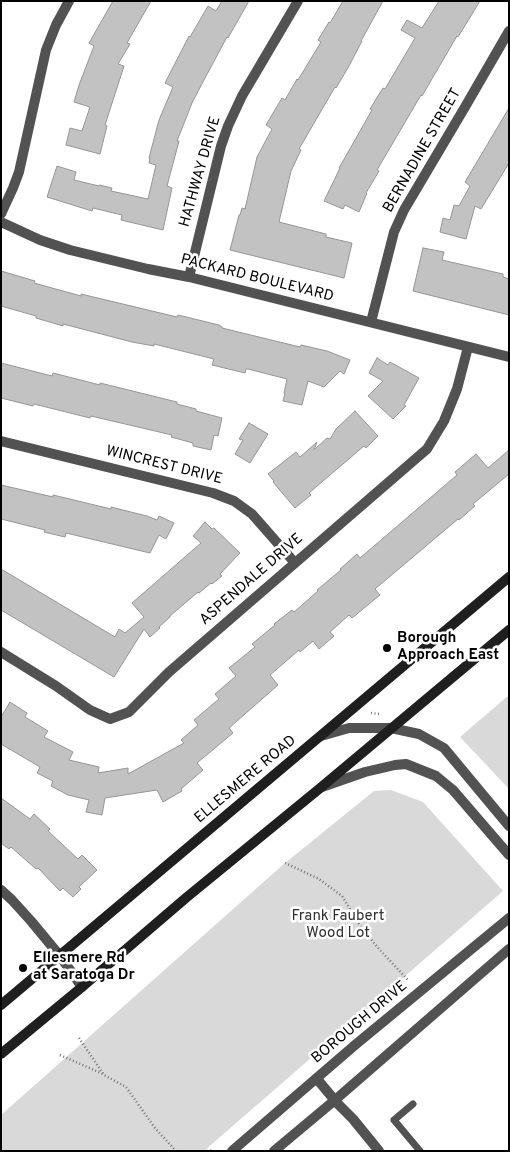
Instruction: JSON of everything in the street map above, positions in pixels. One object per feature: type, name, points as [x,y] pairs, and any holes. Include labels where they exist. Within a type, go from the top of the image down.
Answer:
[{"type":"main road","name":"ELLESMERE ROAD","points":[[1,1005],[509,577]]},
{"type":"main road","points":[[1,1054],[509,630]]},
{"type":"street","points":[[1,214],[21,164],[46,50],[56,25],[69,1]]},
{"type":"street","name":"HATHWAY DRIVE","points":[[188,277],[228,126],[242,96],[298,1]]},
{"type":"street","name":"BERNADINE STREET","points":[[371,322],[394,232],[404,210],[509,31]]},
{"type":"street","name":"PACKARD BOULEVARD","points":[[1,222],[40,240],[70,250],[188,277],[509,357]]},
{"type":"street","name":"ASPENDALE DRIVE","points":[[1,652],[56,686],[90,710],[110,719],[129,712],[169,672],[427,449],[444,421],[457,389],[468,347]]},
{"type":"street","name":"WINCREST DRIVE","points":[[1,442],[213,492],[234,501],[252,514],[295,562]]},
{"type":"street","points":[[321,736],[349,728],[390,728],[419,734],[444,748],[509,826]]},
{"type":"street","points":[[319,788],[365,772],[406,764],[436,776],[453,790],[509,855]]},
{"type":"street","points":[[1,890],[31,921],[60,956],[82,987]]},
{"type":"street","name":"BOROUGH DRIVE","points":[[232,1151],[318,1079],[355,1045],[509,918]]},
{"type":"street","points":[[274,1151],[509,949]]},
{"type":"street","points":[[318,1079],[353,1118],[378,1151]]},
{"type":"lane","points":[[413,1104],[394,1120],[420,1151]]},
{"type":"path","points":[[285,863],[319,879],[342,896],[362,927],[409,981]]},
{"type":"path","points":[[79,1038],[104,1075]]},
{"type":"path","points":[[60,1055],[126,1087],[155,1128],[176,1150]]},
{"type":"path","points":[[207,1151],[214,1150]]},
{"type":"green space","points":[[509,695],[509,789],[460,737]]},
{"type":"green space","name":"Frank Faubert Wood Lot","points":[[391,790],[423,802],[503,891],[204,1151],[1,1151],[1,1115],[285,863],[374,791]]},
{"type":"building","points":[[113,1],[151,1],[127,43],[130,44],[118,64],[124,66],[105,125],[107,126],[100,154],[66,145],[70,128],[82,131],[90,107],[74,102],[94,46],[89,43]]},
{"type":"building","points":[[222,1],[249,1],[227,37],[192,103],[177,141],[179,141],[167,186],[172,188],[163,230],[121,220],[122,215],[93,208],[92,211],[47,197],[57,166],[76,172],[74,180],[112,188],[111,191],[148,199],[156,165],[149,163],[149,158],[159,120],[173,87],[165,83],[189,36],[208,6],[216,11]]},
{"type":"building","points":[[343,1],[383,1],[349,66],[299,149],[301,150],[291,171],[279,222],[352,243],[344,278],[230,250],[239,215],[242,208],[245,209],[257,157],[272,129],[266,125],[282,98],[285,100],[298,80],[321,42],[318,40]]},
{"type":"building","points":[[439,1],[480,1],[377,170],[379,171],[366,193],[359,212],[345,205],[343,209],[324,201],[339,168],[372,110],[370,109],[383,88],[385,89],[415,38],[401,30],[407,20],[422,28]]},
{"type":"building","points":[[509,108],[509,163],[481,209],[475,206],[466,239],[440,232],[443,218],[450,220],[454,205],[459,206],[470,186],[465,182]]},
{"type":"building","points":[[423,248],[444,252],[442,260],[503,274],[503,277],[509,279],[509,315],[413,291]]},
{"type":"building","points":[[1,271],[35,281],[34,283],[81,296],[81,294],[177,317],[178,315],[300,347],[301,345],[327,351],[350,360],[344,374],[340,371],[324,387],[308,381],[302,405],[283,401],[287,379],[248,369],[246,369],[245,373],[212,365],[214,359],[154,344],[154,346],[132,342],[63,324],[63,326],[1,306]]},
{"type":"building","points":[[377,358],[388,365],[390,362],[419,378],[404,405],[406,406],[393,419],[368,396],[383,381],[369,373]]},
{"type":"building","points":[[1,363],[52,376],[53,373],[100,385],[100,383],[177,402],[177,404],[196,409],[196,411],[222,418],[218,436],[214,435],[211,450],[193,446],[193,443],[171,437],[172,435],[1,398]]},
{"type":"building","points":[[355,411],[378,436],[366,448],[364,446],[309,493],[311,495],[295,508],[268,474],[296,452],[300,457],[317,442],[314,450],[327,438],[330,439],[336,429]]},
{"type":"building","points":[[249,423],[268,434],[250,463],[235,454],[243,440],[239,439]]},
{"type":"building","points":[[509,450],[509,474],[473,504],[475,506],[459,520],[375,589],[380,595],[352,618],[349,615],[330,632],[334,636],[319,649],[313,641],[300,652],[299,650],[270,675],[278,685],[229,728],[233,733],[197,763],[203,770],[181,789],[182,791],[163,802],[157,790],[105,798],[102,815],[86,812],[89,800],[68,795],[51,786],[53,781],[37,773],[40,767],[1,744],[1,717],[10,702],[27,713],[25,717],[48,731],[44,737],[73,752],[69,760],[99,767],[98,773],[128,768],[128,774],[184,743],[181,740],[198,725],[194,720],[219,699],[215,694],[236,676],[229,668],[255,647],[252,644],[274,624],[292,610],[294,612],[357,554],[360,558],[457,475],[455,472],[476,454],[488,468]]},
{"type":"building","points":[[1,485],[111,509],[111,507],[157,520],[159,516],[174,523],[166,539],[159,535],[150,553],[66,533],[65,537],[1,519]]},
{"type":"building","points":[[205,522],[240,553],[220,574],[222,576],[198,592],[170,616],[150,637],[144,629],[114,677],[1,610],[1,569],[115,637],[119,629],[125,633],[144,617],[132,603],[201,543],[193,536]]},
{"type":"building","points":[[1,798],[30,819],[34,814],[50,829],[48,831],[78,859],[82,855],[97,870],[79,887],[81,889],[73,897],[63,888],[60,891],[38,868],[36,869],[11,847],[9,849],[1,843]]},
{"type":"place","name":"Borough Approach East","points":[[387,648]]},
{"type":"place","name":"Ellesmere Rd at Saratoga Dr","points":[[23,968]]}]
